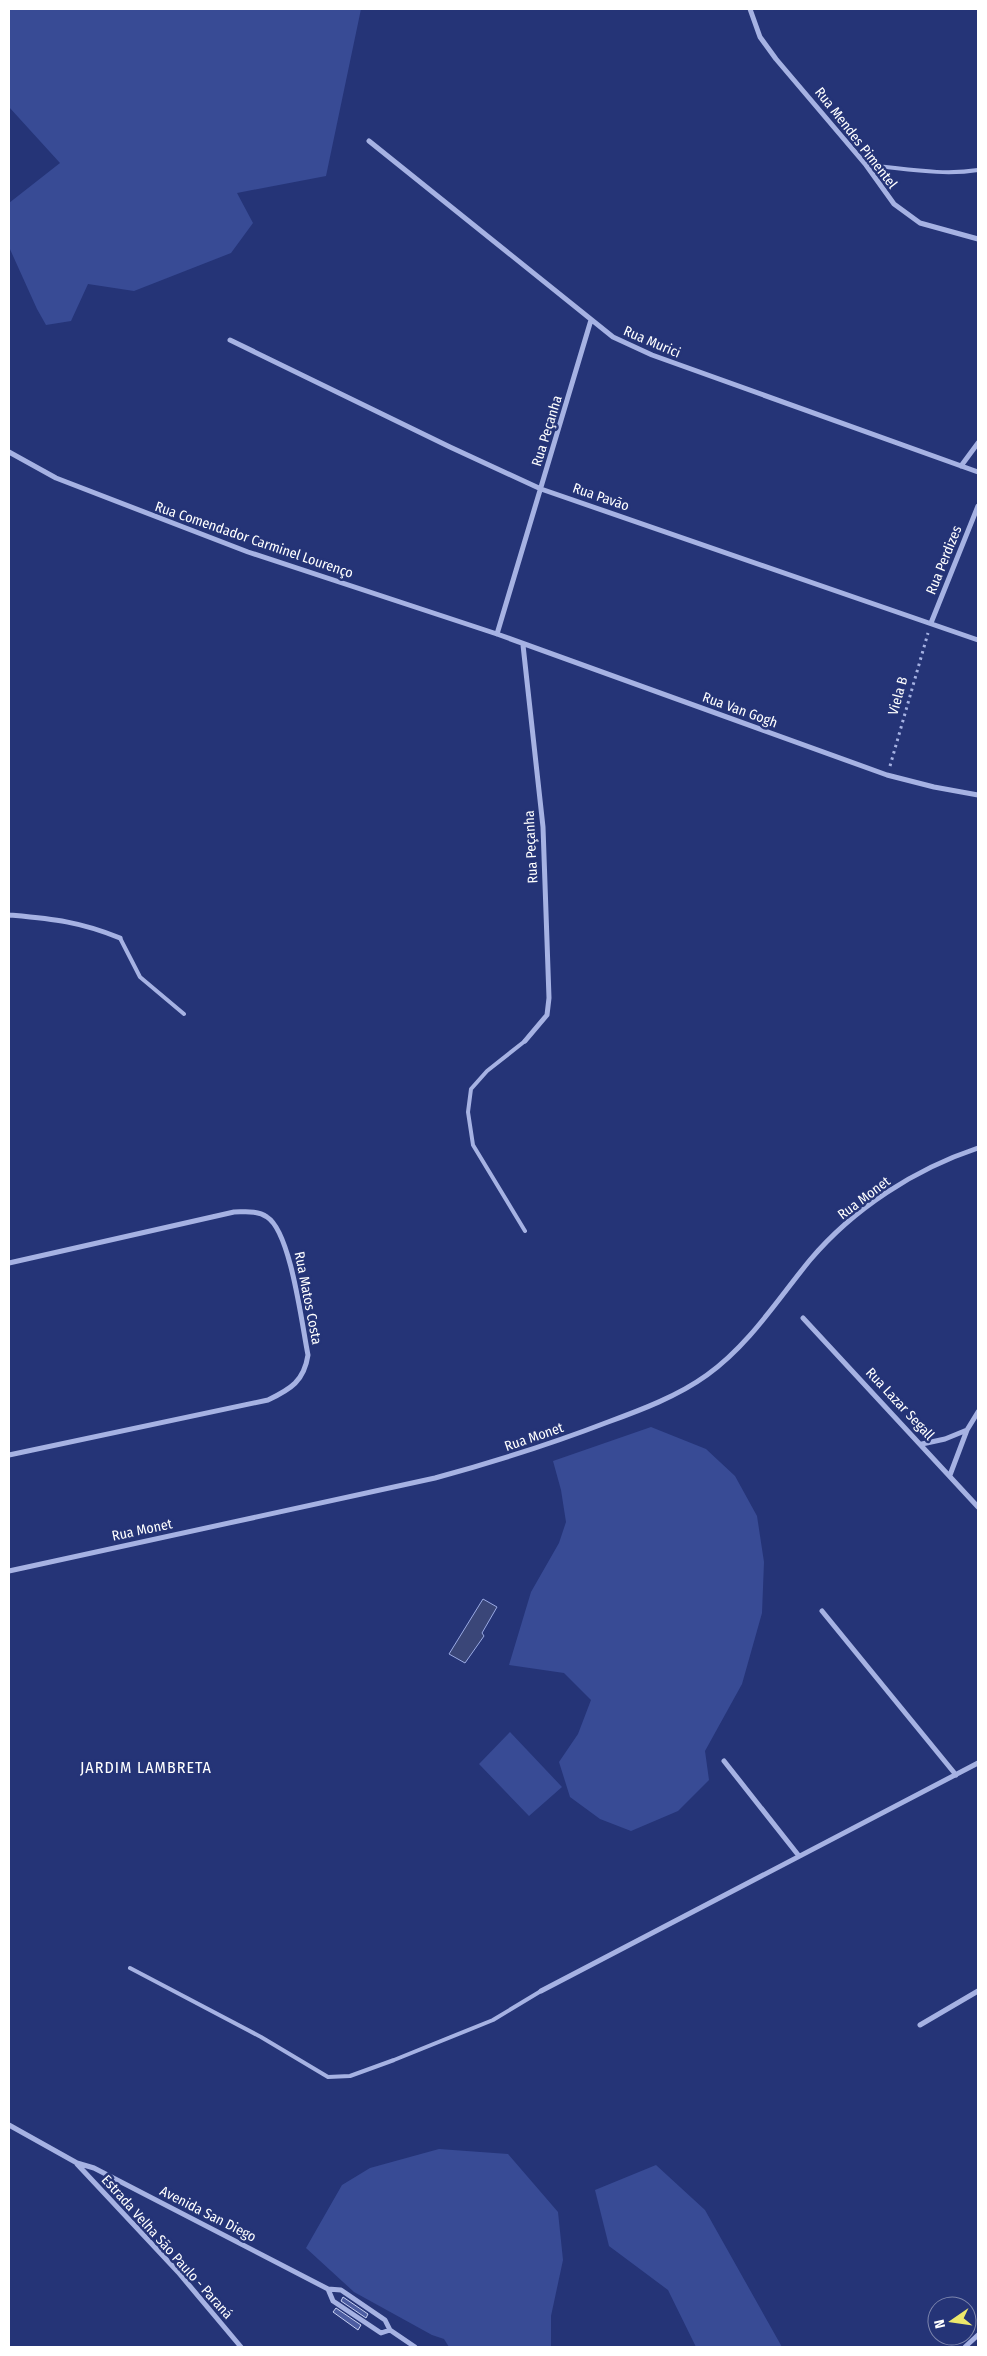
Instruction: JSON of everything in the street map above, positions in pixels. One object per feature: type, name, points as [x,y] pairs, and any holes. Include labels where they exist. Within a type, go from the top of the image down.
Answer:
[{"type":"street","name":"Rua Mendes Pimentel","points":[[750,9],[760,37],[866,164],[894,204],[903,213],[920,223],[978,239]]},
{"type":"street","name":"Rua Murici","points":[[369,141],[614,337],[652,355],[978,472]]},
{"type":"street","name":"Rua Peçanha","points":[[497,634],[591,320]]},
{"type":"street","name":"Rua Pavão","points":[[230,340],[450,448],[541,489],[978,640]]},
{"type":"street","points":[[961,466],[978,443]]},
{"type":"street","name":"Rua Comendador Carminel Lourenço","points":[[9,452],[56,478],[153,517],[248,552],[497,634]]},
{"type":"street","name":"Rua Perdizes","points":[[931,623],[978,506]]},
{"type":"street","name":"Rua Van Gogh","points":[[497,634],[523,646],[887,775],[934,787],[978,795]]},
{"type":"street","name":"Rua Peçanha","points":[[523,646],[542,827],[549,991],[547,1015],[526,1041]]},
{"type":"street","points":[[9,915],[63,920],[90,926],[120,938]]},
{"type":"street","name":"Rua Monet","points":[[9,1572],[435,1478],[495,1462],[632,1413],[675,1394],[706,1376],[735,1352],[812,1258],[837,1232],[877,1199],[908,1179],[957,1155],[978,1148]]},
{"type":"street","name":"Rua Matos Costa","points":[[9,1263],[234,1212],[254,1212],[268,1217],[280,1232],[287,1250],[308,1355],[306,1370],[296,1383],[268,1400],[9,1455]]},
{"type":"street","name":"Rua Lazar Segall","points":[[803,1318],[922,1444],[978,1507]]},
{"type":"street","points":[[950,1475],[967,1430],[978,1412]]},
{"type":"street","points":[[922,1444],[945,1439],[967,1430]]},
{"type":"street","points":[[822,1611],[956,1775]]},
{"type":"street","points":[[724,1761],[799,1856]]},
{"type":"street","points":[[541,1991],[978,1763]]},
{"type":"street","points":[[920,2025],[978,1991]]},
{"type":"street","points":[[9,2125],[77,2163]]},
{"type":"street","name":"Avenida San Diego","points":[[77,2163],[94,2168],[328,2289],[340,2290],[385,2320],[390,2330],[415,2347]]},
{"type":"street","name":"Estrada Velha São Paulo - Paraná","points":[[77,2163],[178,2272],[241,2347]]},
{"type":"street","name":"Avenida San Diego","points":[[328,2289],[333,2301],[348,2311],[380,2332],[390,2330]]},
{"type":"street","points":[[965,2347],[978,2335]]},
{"type":"lane","points":[[866,164],[941,172],[961,173],[978,170]]},
{"type":"lane","points":[[120,938],[140,978],[184,1014]]},
{"type":"lane","points":[[525,1230],[474,1145],[468,1112],[471,1089],[487,1071],[526,1041]]},
{"type":"lane","points":[[130,1968],[261,2037],[328,2077],[339,2078],[378,2066],[493,2020],[541,1991]]},
{"type":"path","name":"Viela B","points":[[887,775],[931,623]]},
{"type":"shaded area","points":[[9,9],[361,9],[326,176],[237,193],[253,223],[231,253],[134,291],[88,284],[71,321],[46,325],[9,247],[9,203],[60,163],[9,107]]},
{"type":"shaded area","points":[[651,1427],[706,1449],[735,1476],[757,1516],[764,1562],[762,1613],[742,1684],[705,1751],[709,1780],[678,1811],[631,1831],[600,1819],[570,1797],[559,1762],[578,1734],[591,1700],[564,1673],[509,1665],[531,1592],[559,1543],[566,1522],[561,1490],[553,1461]]},
{"type":"shaded area","points":[[483,1599],[497,1607],[482,1633],[484,1636],[465,1663],[449,1654]]},
{"type":"shaded area","points":[[510,1732],[562,1787],[529,1816],[479,1764]]},
{"type":"shaded area","points":[[439,2149],[508,2154],[558,2212],[563,2260],[551,2316],[551,2347],[449,2347],[444,2339],[432,2335],[354,2292],[306,2248],[342,2185],[370,2168]]},
{"type":"shaded area","points":[[656,2165],[705,2210],[782,2347],[696,2347],[668,2290],[609,2246],[595,2190]]},
{"type":"building","points":[[343,2297],[368,2314],[366,2318],[341,2301]]},
{"type":"building","points":[[336,2308],[361,2325],[358,2330],[333,2312]]},
{"type":"district","name":"JARDIM LAMBRETA","points":[[146,1767]]}]
